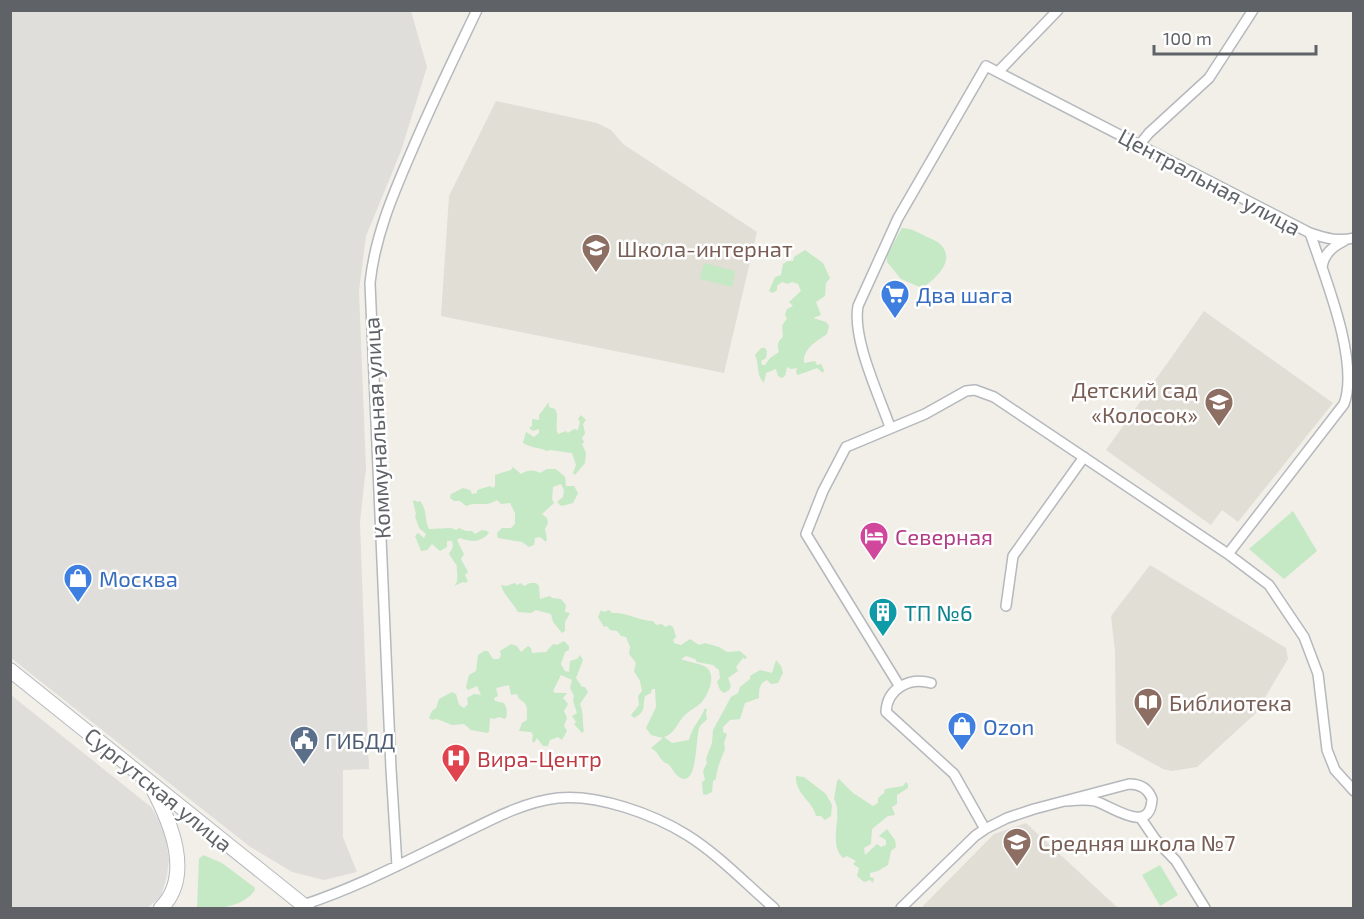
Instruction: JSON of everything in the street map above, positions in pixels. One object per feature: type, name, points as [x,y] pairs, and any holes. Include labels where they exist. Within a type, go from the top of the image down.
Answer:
[{"type":"main road","name":"Сургутская улица","points":[[10,670],[148,780],[300,907]]},
{"type":"main road","points":[[148,780],[171,826],[177,857],[171,894],[161,909]]},
{"type":"street","name":"Коммунальная улица","points":[[397,866],[390,769],[370,283],[376,244],[396,186],[438,89],[477,10]]},
{"type":"street","points":[[890,427],[860,343],[856,317],[858,306],[898,218],[986,66],[998,72],[1058,10]]},
{"type":"street","points":[[1140,144],[1209,78],[1252,10]]},
{"type":"street","name":"Центральная улица","points":[[998,72],[1310,233],[1340,327],[1345,354],[1349,404],[1228,554]]},
{"type":"street","points":[[1310,233],[1322,237],[1349,239]]},
{"type":"street","points":[[1322,267],[1329,251],[1349,239]]},
{"type":"street","points":[[900,687],[806,534],[823,491],[846,447],[925,414],[966,391],[975,390],[994,398],[1228,554],[1269,585],[1308,645],[1318,674],[1327,750],[1335,770],[1353,791]]},
{"type":"street","points":[[1005,606],[1013,556],[1084,458]]},
{"type":"street","points":[[932,683],[915,681],[900,687],[890,694],[886,702],[886,712],[954,774],[985,829]]},
{"type":"street","points":[[901,909],[975,836],[1007,818],[1120,785],[1136,784],[1146,789],[1152,798],[1149,810],[1140,817],[1126,816],[1094,801],[1067,801]]},
{"type":"street","points":[[300,907],[397,866],[506,814],[542,801],[582,798],[626,809],[686,835],[703,846],[774,909]]},
{"type":"street","points":[[1140,817],[1155,839],[1176,861],[1205,909]]},
{"type":"shaded area","points":[[10,11],[411,11],[427,67],[401,151],[366,236],[359,291],[366,468],[360,522],[369,769],[343,770],[343,837],[357,872],[324,880],[292,872],[249,846],[11,658]]},
{"type":"shaded area","name":"Школа-интернат","points":[[496,101],[597,123],[611,130],[623,144],[757,232],[724,373],[441,316],[449,196]]},
{"type":"shaded area","name":"Детский сад «Колосок»","points":[[1204,311],[1333,403],[1238,522],[1222,510],[1211,525],[1106,450]]},
{"type":"shaded area","points":[[1150,565],[1286,648],[1288,659],[1255,714],[1197,767],[1172,771],[1163,769],[1116,743],[1115,651],[1111,616]]},
{"type":"shaded area","points":[[11,695],[151,807],[160,822],[169,860],[161,897],[147,908],[11,908]]},
{"type":"shaded area","name":"Средняя школа №7","points":[[1026,823],[1118,908],[921,908],[994,834]]},
{"type":"green space","points":[[902,228],[914,230],[936,241],[943,247],[946,255],[941,272],[922,288],[901,279],[887,262],[887,255]]},
{"type":"green space","points":[[805,250],[823,263],[830,278],[826,283],[825,296],[816,302],[821,315],[813,318],[826,322],[829,326],[827,334],[811,346],[804,358],[804,363],[815,361],[817,365],[821,364],[824,370],[823,373],[817,368],[798,375],[797,368],[787,367],[785,376],[782,378],[778,376],[776,369],[766,373],[764,383],[761,380],[755,355],[761,348],[765,348],[766,358],[761,361],[762,365],[765,365],[779,352],[778,344],[783,337],[782,326],[787,318],[785,315],[787,309],[793,306],[789,302],[801,291],[798,284],[782,282],[773,293],[769,291],[775,277],[781,275],[783,264],[793,261],[794,257]]},
{"type":"green space","points":[[704,263],[735,271],[732,287],[700,279]]},
{"type":"green space","points":[[549,402],[549,407],[555,409],[556,412],[558,434],[578,430],[580,422],[578,419],[581,415],[586,420],[583,424],[585,433],[582,438],[586,453],[585,463],[575,475],[573,473],[576,465],[572,453],[547,451],[523,443],[526,432],[534,437],[539,433],[539,429],[533,431],[529,428],[532,426],[532,419],[539,420],[539,415]]},
{"type":"green space","points":[[513,467],[521,474],[530,470],[540,473],[547,469],[556,469],[565,477],[566,486],[574,486],[578,493],[573,503],[561,506],[557,502],[563,497],[564,490],[561,484],[553,487],[554,503],[542,514],[547,518],[548,523],[545,529],[546,542],[540,537],[535,538],[534,545],[529,547],[522,542],[498,538],[497,533],[502,528],[511,528],[515,524],[515,513],[510,503],[501,504],[497,500],[488,504],[466,506],[450,498],[451,494],[463,488],[470,490],[472,494],[490,486],[493,488],[495,475],[511,470]]},
{"type":"green space","points":[[414,500],[420,501],[429,529],[451,528],[456,530],[459,528],[475,534],[482,530],[489,533],[479,540],[460,538],[457,540],[464,554],[461,559],[468,572],[465,575],[468,581],[465,583],[454,586],[457,579],[457,566],[449,554],[453,547],[452,541],[447,541],[447,547],[440,551],[432,544],[427,550],[421,551],[415,536],[418,533],[424,538],[426,534],[419,528],[415,516]]},
{"type":"green space","points":[[1293,511],[1317,551],[1284,579],[1249,549]]},
{"type":"green space","points":[[515,583],[517,585],[521,583],[524,586],[536,583],[539,586],[540,599],[550,596],[561,599],[566,605],[565,612],[570,613],[565,622],[565,631],[562,633],[553,622],[551,614],[536,610],[531,613],[518,612],[501,585]]},
{"type":"green space","points":[[601,610],[653,621],[656,625],[662,624],[665,627],[670,625],[676,637],[673,640],[674,643],[681,645],[690,639],[699,645],[705,643],[727,652],[740,651],[747,657],[743,658],[736,667],[738,671],[728,678],[731,686],[724,693],[717,682],[720,678],[719,670],[713,665],[697,662],[686,656],[681,659],[704,666],[711,673],[711,684],[701,703],[686,714],[671,733],[664,737],[672,743],[689,740],[705,708],[707,710],[707,719],[698,731],[693,768],[690,776],[685,779],[679,777],[651,748],[663,738],[651,735],[646,728],[656,707],[655,689],[645,696],[641,713],[634,718],[631,715],[639,705],[638,696],[642,691],[640,681],[634,671],[636,663],[629,654],[630,647],[626,637],[621,636],[617,631],[610,630],[607,626],[604,627],[598,617]]},
{"type":"green space","points":[[564,641],[569,646],[561,664],[565,671],[569,672],[570,661],[577,659],[580,655],[583,660],[576,678],[588,692],[580,704],[584,731],[582,733],[574,724],[576,722],[572,716],[577,713],[570,688],[572,680],[561,675],[553,691],[567,693],[563,698],[568,704],[564,711],[567,718],[564,726],[567,731],[562,740],[558,737],[550,740],[548,746],[543,746],[537,738],[534,743],[531,732],[519,731],[522,723],[527,720],[527,708],[517,694],[511,695],[509,685],[496,688],[498,696],[494,698],[495,701],[504,703],[507,711],[506,717],[505,719],[490,718],[487,733],[471,730],[464,724],[452,725],[429,718],[439,699],[452,692],[456,694],[459,705],[464,708],[468,704],[467,698],[474,694],[481,695],[477,686],[468,690],[466,687],[469,675],[476,671],[478,655],[484,651],[488,651],[493,659],[499,659],[500,651],[511,644],[517,646],[521,652],[528,646],[532,653],[546,652],[553,644],[557,645]]},
{"type":"green space","points":[[776,660],[783,673],[778,683],[771,684],[767,680],[764,681],[760,687],[759,698],[745,703],[740,719],[730,720],[723,727],[723,732],[727,734],[725,749],[716,779],[713,781],[712,792],[703,794],[702,782],[705,780],[703,771],[712,743],[713,730],[731,697],[738,693],[740,687],[750,679],[750,676],[760,670],[772,673]]},
{"type":"green space","points":[[796,776],[804,777],[826,794],[832,805],[831,816],[825,820],[821,816],[816,816],[798,788]]},
{"type":"green space","points":[[839,779],[853,793],[873,806],[878,803],[878,798],[885,789],[903,786],[906,782],[908,784],[908,788],[897,795],[897,804],[892,807],[895,815],[888,816],[872,829],[871,844],[864,848],[865,855],[877,844],[881,847],[886,845],[886,840],[879,836],[887,829],[895,840],[896,847],[891,851],[888,865],[870,873],[870,877],[874,878],[873,883],[870,880],[864,882],[857,876],[859,868],[853,864],[856,861],[847,856],[843,858],[838,852],[836,844],[837,806],[834,799]]},
{"type":"green space","points":[[203,855],[222,863],[255,890],[250,896],[236,904],[197,908],[199,859]]},
{"type":"green space","points":[[1160,865],[1178,895],[1160,906],[1142,875]]},
{"type":"place","name":"Школа-интернат","points":[[596,274]]},
{"type":"place","name":"Два шага","points":[[895,320]]},
{"type":"place","name":"Детский сад «Колосок»","points":[[1219,428]]},
{"type":"place","name":"Северная","points":[[874,562]]},
{"type":"place","name":"Москва","points":[[78,604]]},
{"type":"place","name":"ТП №6","points":[[883,638]]},
{"type":"place","name":"Библиотека","points":[[1148,728]]},
{"type":"place","name":"Ozon","points":[[962,752]]},
{"type":"place","name":"ГИБДД","points":[[304,766]]},
{"type":"place","name":"Вира-Центр","points":[[456,784]]},
{"type":"place","name":"Средняя школа №7","points":[[1017,868]]}]
